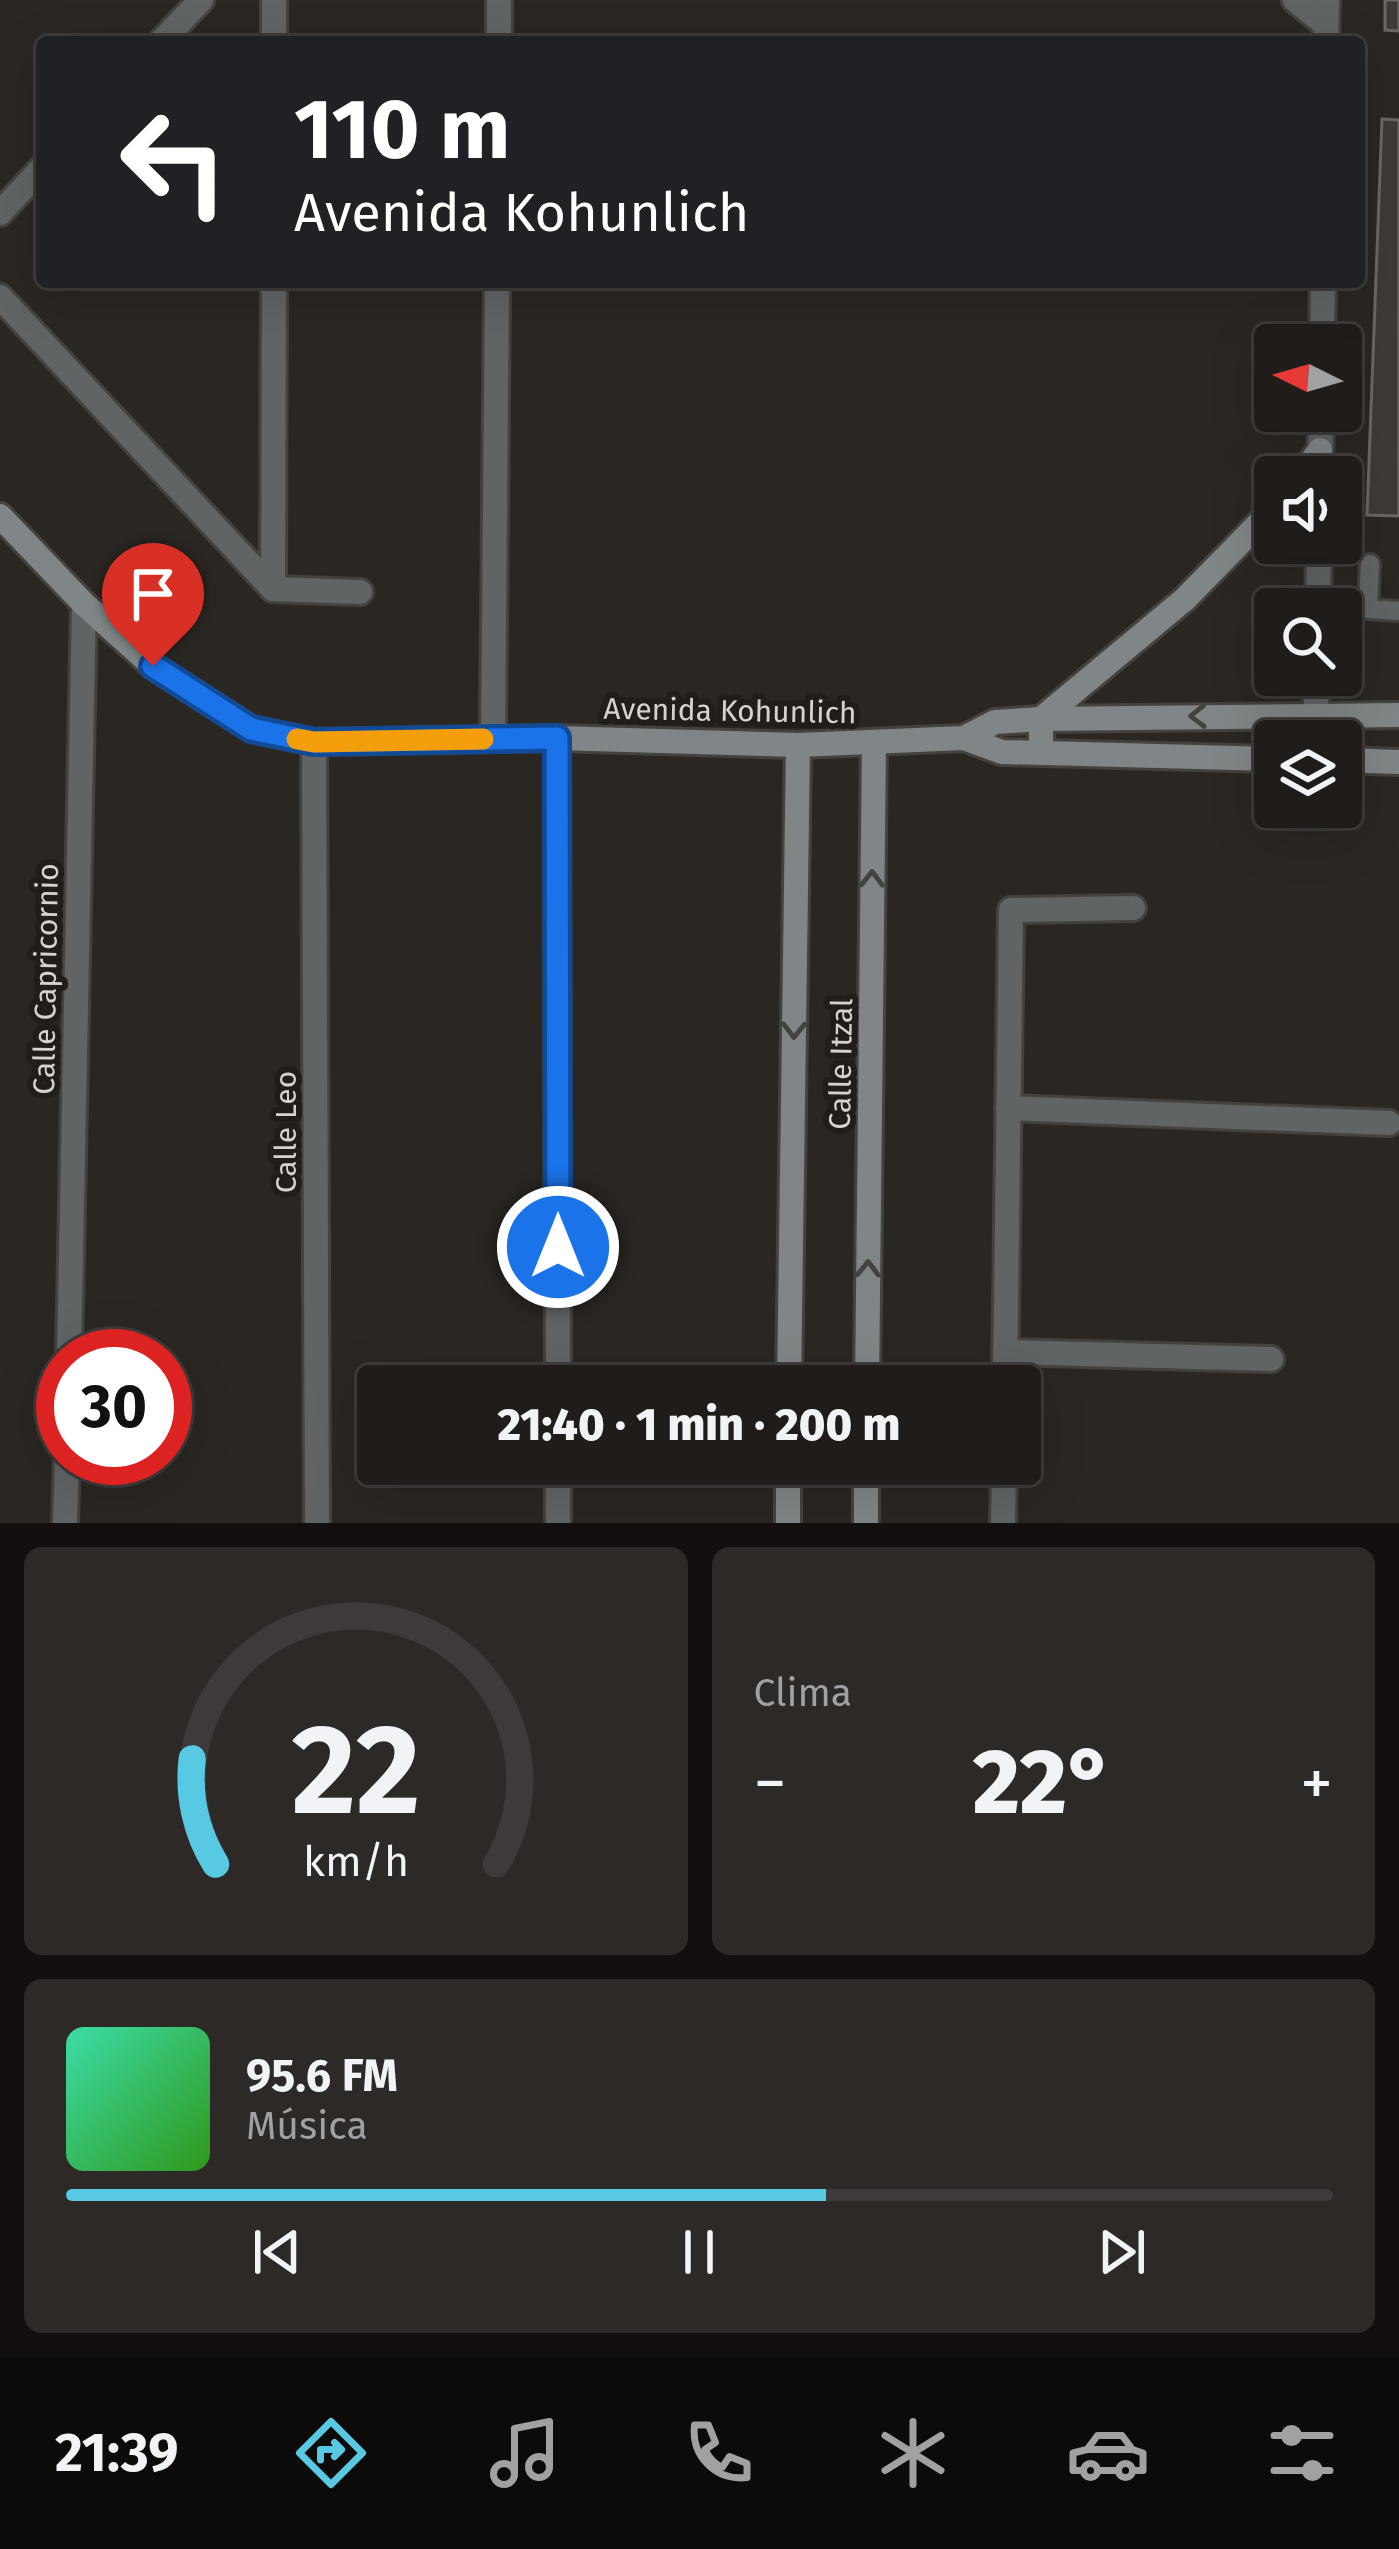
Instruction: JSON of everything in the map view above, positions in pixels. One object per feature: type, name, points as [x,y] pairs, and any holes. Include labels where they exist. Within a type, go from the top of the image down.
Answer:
[{"type":"street","points":[[167,36],[200,0]]},
{"type":"street","points":[[274,0],[274,36]]},
{"type":"street","points":[[499,36],[500,0]]},
{"type":"street","points":[[1295,0],[1326,22]]},
{"type":"street","points":[[0,213],[36,174]]},
{"type":"street","points":[[273,589],[274,288]]},
{"type":"street","points":[[494,739],[497,288]]},
{"type":"street","points":[[1322,288],[1322,324]]},
{"type":"street","points":[[0,297],[273,589],[360,592]]},
{"type":"street","points":[[1320,432],[1320,456]]},
{"type":"street","points":[[1315,456],[1320,450]]},
{"type":"street","name":"Avenida Kohunlich","points":[[0,516],[84,604],[153,666],[251,729],[314,742],[557,738],[797,745],[964,737],[995,722],[1041,719],[1399,715]]},
{"type":"street","points":[[1040,753],[1041,719],[1185,599],[1254,528]]},
{"type":"street","name":"Calle Capricornio","points":[[70,1329],[84,604]]},
{"type":"street","points":[[1316,696],[1316,715]]},
{"type":"street","name":"Avenida Kohunlich","points":[[964,737],[1002,752],[1254,758]]},
{"type":"street","points":[[557,738],[558,1365]]},
{"type":"street","name":"Calle Leo","points":[[314,742],[317,1523]]},
{"type":"street","name":"Calle Itzal","points":[[867,1365],[874,742]]},
{"type":"street","name":"Calle Itzal","points":[[790,1365],[797,745]]},
{"type":"street","points":[[1362,761],[1399,762]]},
{"type":"street","points":[[1005,1365],[1011,910],[1133,908]]},
{"type":"street","points":[[1008,1108],[1389,1123]]},
{"type":"street","points":[[1005,1352],[1270,1359]]},
{"type":"street","points":[[65,1523],[66,1485]]},
{"type":"street","points":[[558,1485],[558,1523]]},
{"type":"street","points":[[788,1485],[788,1523]]},
{"type":"street","points":[[866,1485],[866,1523]]},
{"type":"street","points":[[1003,1523],[1004,1485]]},
{"type":"lane","points":[[1370,564],[1368,609],[1399,611]]},
{"type":"building","points":[[1385,0],[1399,0],[1399,31],[1385,30]]},
{"type":"building","points":[[1382,119],[1399,120],[1399,516],[1367,515]]},
{"type":"slow traffic","points":[[297,739],[483,739]]},
{"type":"route","points":[[153,666],[251,729],[314,742],[557,738],[558,1247]]}]
